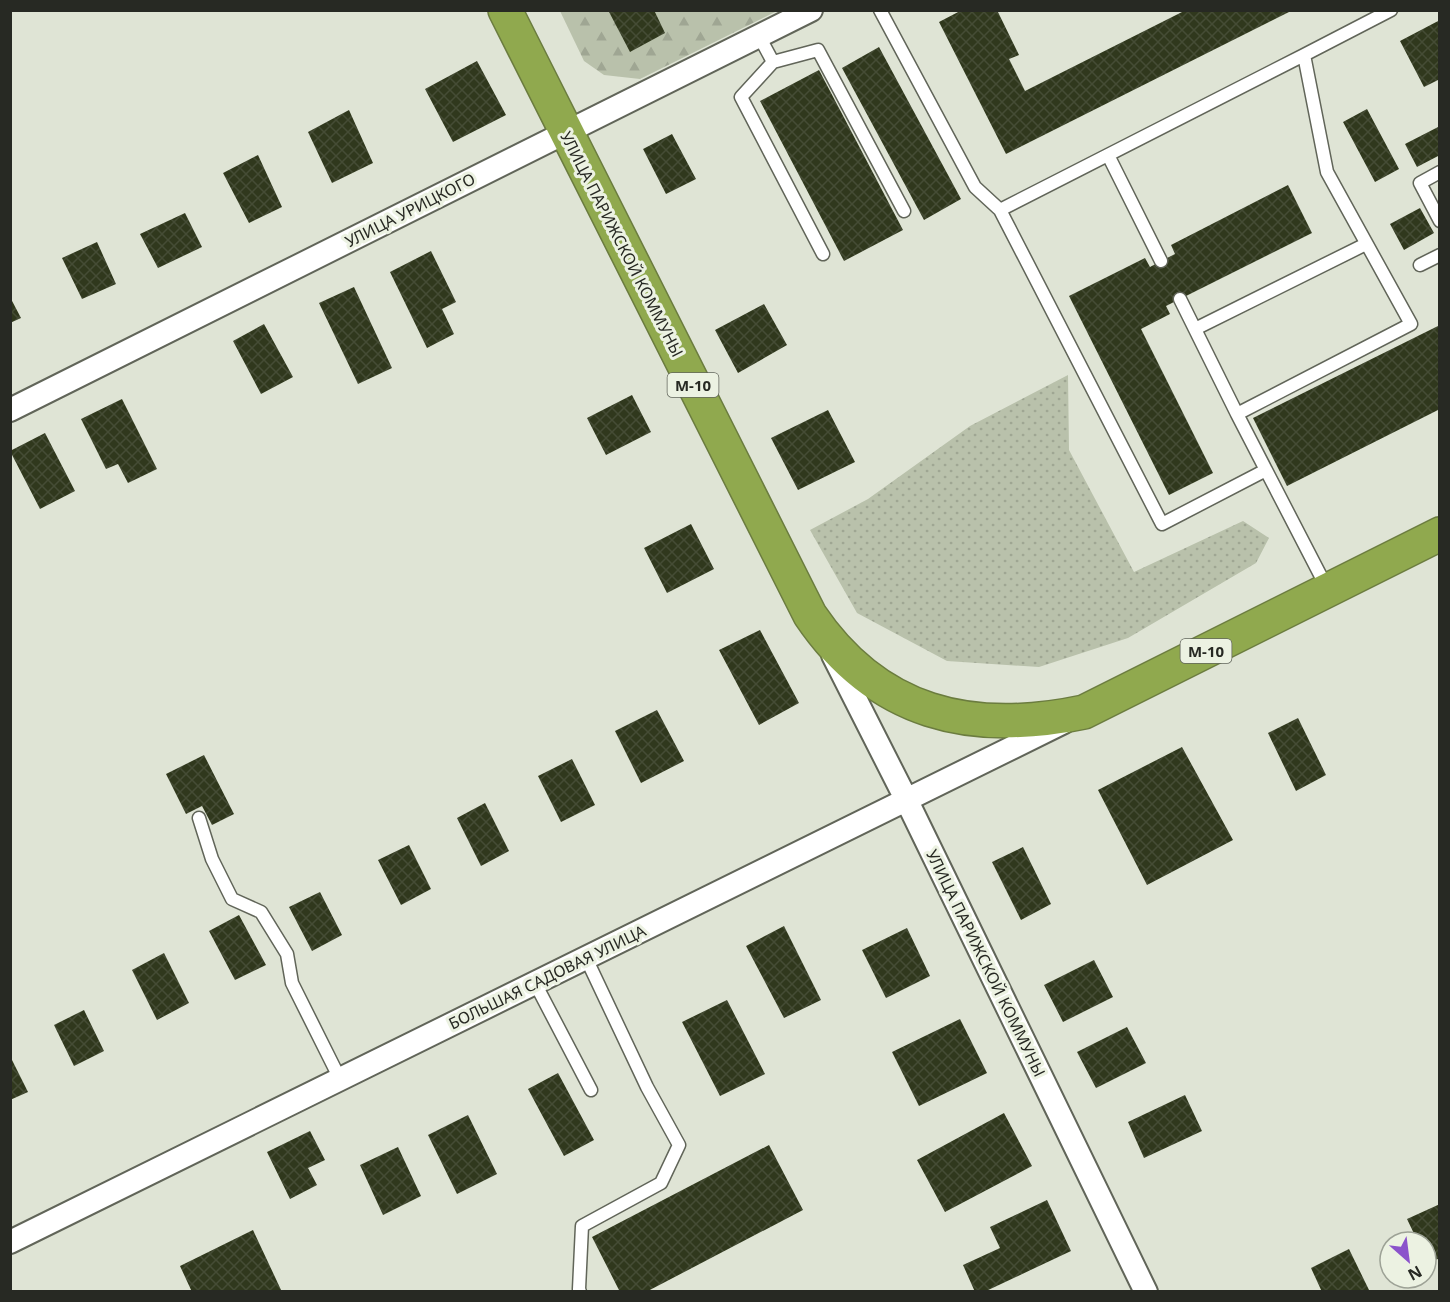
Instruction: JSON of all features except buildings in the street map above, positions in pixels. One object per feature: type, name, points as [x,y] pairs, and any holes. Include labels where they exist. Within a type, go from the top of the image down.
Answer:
[{"type":"highway","name":"УЛИЦА ПАРИЖСКОЙ КОММУНЫ","points":[[505,10],[792,583],[824,637],[868,680],[900,699],[935,712]]},
{"type":"highway","name":"БОЛЬШАЯ САДОВАЯ УЛИЦА","points":[[935,712],[962,717],[1003,720],[1057,717],[1084,712],[1440,534]]},
{"type":"street","name":"УЛИЦА УРИЦКОГО","points":[[10,410],[811,10]]},
{"type":"street","name":"УЛИЦА ПАРИЖСКОЙ КОММУНЫ","points":[[824,637],[906,799],[1146,1292]]},
{"type":"street","name":"БОЛЬШАЯ САДОВАЯ УЛИЦА","points":[[10,1242],[1084,712]]},
{"type":"lane","points":[[880,10],[975,187],[1000,210],[1162,524],[1266,470]]},
{"type":"lane","points":[[1000,210],[1391,10]]},
{"type":"lane","points":[[759,36],[773,62]]},
{"type":"lane","points":[[823,254],[741,97],[773,62],[818,50],[904,211]]},
{"type":"lane","points":[[1237,414],[1411,324],[1327,172],[1305,55]]},
{"type":"lane","points":[[1108,155],[1161,261]]},
{"type":"lane","points":[[1440,172],[1420,183],[1440,221]]},
{"type":"lane","points":[[1195,329],[1366,244]]},
{"type":"lane","points":[[1420,265],[1440,255]]},
{"type":"lane","points":[[1180,299],[1328,591]]},
{"type":"lane","points":[[199,818],[212,859],[232,898],[261,912],[287,954],[292,983],[340,1079]]},
{"type":"lane","points":[[580,1292],[582,1226],[661,1184],[679,1145],[647,1087],[586,957]]},
{"type":"lane","points":[[535,983],[591,1090]]},
{"type":"green space","points":[[560,11],[777,11],[640,79],[604,75],[584,61]]},
{"type":"green space","points":[[1068,375],[1069,450],[1134,572],[1243,521],[1269,538],[1256,563],[1128,638],[1039,667],[947,661],[857,613],[810,530],[868,499],[970,426]]}]
